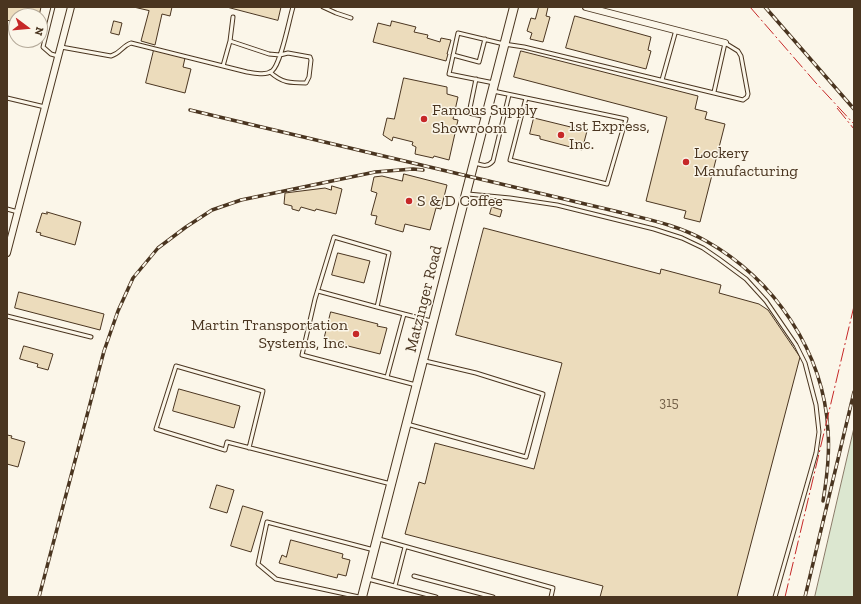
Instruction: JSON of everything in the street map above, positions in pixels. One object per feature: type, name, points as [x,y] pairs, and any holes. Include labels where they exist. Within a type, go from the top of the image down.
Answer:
[{"type":"street","points":[[7,253],[71,7]]},
{"type":"street","name":"Matzinger Road","points":[[360,597],[377,539],[514,7]]},
{"type":"street","points":[[586,7],[725,43]]},
{"type":"lane","points":[[54,7],[43,47],[51,54],[58,56]]},
{"type":"lane","points":[[60,47],[111,56],[118,54],[125,45],[131,43],[248,72],[265,74],[270,72],[277,63],[292,7]]},
{"type":"lane","points":[[323,7],[351,18]]},
{"type":"lane","points":[[223,66],[230,41],[233,17]]},
{"type":"lane","points":[[662,80],[676,30]]},
{"type":"lane","points":[[526,98],[510,160],[608,184],[626,119],[526,98],[509,95],[476,79],[449,74],[458,33],[504,44],[524,47],[743,100],[748,97],[741,56],[738,51],[725,43],[714,92]]},
{"type":"lane","points":[[453,55],[479,62],[485,39]]},
{"type":"lane","points":[[230,41],[270,54],[280,55],[288,53],[310,57],[309,77],[306,82],[278,80],[270,72]]},
{"type":"lane","points":[[476,79],[469,113],[486,117]]},
{"type":"lane","points":[[474,163],[486,166],[490,165],[493,161],[509,95]]},
{"type":"lane","points":[[7,98],[45,107]]},
{"type":"lane","points":[[466,194],[510,198],[557,205],[654,229],[675,236],[703,248],[719,259],[746,279],[766,301],[796,345],[805,363],[816,405],[819,432],[816,453],[775,597]]},
{"type":"lane","points":[[7,209],[18,212]]},
{"type":"lane","points":[[377,307],[389,253],[334,237],[302,354],[416,385]]},
{"type":"lane","points":[[318,291],[432,321]]},
{"type":"lane","points":[[387,377],[404,314]]},
{"type":"lane","points":[[7,316],[91,337]]},
{"type":"lane","points":[[406,424],[526,457],[543,394],[476,373],[423,360]]},
{"type":"lane","points":[[249,448],[263,391],[176,366],[156,430],[225,450],[227,442],[249,448],[391,484]]},
{"type":"lane","points":[[360,597],[276,579],[258,564],[268,522],[374,550]]},
{"type":"lane","points":[[377,539],[553,588],[551,597]]},
{"type":"lane","points":[[395,586],[405,547]]},
{"type":"lane","points":[[414,576],[493,597]]},
{"type":"lane","points":[[366,579],[436,597]]},
{"type":"green space","points":[[854,428],[854,597],[815,597]]},
{"type":"building","points":[[7,7],[41,7],[8,8],[7,20]]},
{"type":"building","points":[[134,7],[172,7],[170,16],[162,14],[155,45],[141,41],[149,11]]},
{"type":"building","points":[[227,7],[281,7],[278,20]]},
{"type":"building","points":[[539,7],[548,7],[546,16],[550,17],[543,42],[530,39],[532,33],[527,31],[531,18],[535,19]]},
{"type":"building","points":[[575,16],[651,37],[648,50],[651,51],[646,69],[566,48]]},
{"type":"building","points":[[114,21],[122,23],[119,35],[111,33]]},
{"type":"building","points":[[392,21],[416,27],[414,32],[428,35],[427,38],[440,42],[441,38],[451,40],[446,61],[373,42],[378,23],[390,26]]},
{"type":"building","points":[[154,50],[185,58],[183,67],[191,69],[185,93],[146,83]]},
{"type":"building","name":"Lockery Manufacturing","points":[[521,51],[698,96],[695,109],[707,112],[705,119],[725,124],[700,222],[684,218],[686,211],[646,201],[667,117],[514,77]]},
{"type":"building","name":"Famous Supply Showroom","points":[[404,78],[447,87],[447,94],[458,97],[453,119],[458,120],[449,160],[434,156],[433,158],[415,154],[416,147],[412,145],[413,142],[393,137],[392,141],[383,135],[387,118],[394,119]]},
{"type":"building","name":"1st Express, Inc.","points":[[534,118],[587,131],[582,150],[540,139],[540,136],[530,134]]},
{"type":"building","name":"S & D Coffee","points":[[404,174],[447,185],[441,209],[436,208],[430,230],[405,224],[403,232],[375,224],[377,216],[371,215],[377,193],[371,191],[374,177],[382,176],[402,181]]},
{"type":"building","points":[[332,186],[342,189],[336,214],[301,207],[299,211],[292,209],[292,206],[284,204],[285,193],[325,188],[331,190]]},
{"type":"building","points":[[492,207],[502,210],[500,217],[490,214]]},
{"type":"building","points":[[47,212],[81,222],[75,245],[40,235],[41,233],[36,232],[42,213],[47,214]]},
{"type":"building","points":[[484,228],[660,274],[661,269],[721,285],[719,293],[759,304],[768,310],[800,357],[737,597],[600,597],[603,586],[405,534],[419,482],[425,484],[435,443],[534,469],[562,363],[456,335]]},
{"type":"building","points":[[338,253],[370,261],[364,283],[332,275]]},
{"type":"building","points":[[19,292],[104,314],[100,330],[15,308]]},
{"type":"building","name":"Martin Transportation Systems, Inc.","points":[[331,312],[378,324],[377,326],[387,328],[380,354],[324,340]]},
{"type":"building","points":[[24,346],[53,354],[48,370],[37,367],[38,364],[20,359]]},
{"type":"building","points":[[179,389],[240,406],[234,428],[173,411]]},
{"type":"building","points":[[7,435],[12,436],[11,438],[25,442],[18,467],[7,464]]},
{"type":"building","points":[[217,485],[234,490],[227,513],[210,508]]},
{"type":"building","points":[[243,506],[263,512],[251,552],[231,546]]},
{"type":"building","points":[[291,540],[343,554],[342,558],[350,560],[346,576],[338,574],[337,578],[279,563],[282,555],[286,557]]},
{"type":"railway","points":[[765,7],[854,109]]},
{"type":"railway","points":[[190,110],[644,218],[676,227],[706,241],[731,257],[753,276],[773,297],[791,321],[806,346],[817,373],[824,402],[828,431],[828,466],[823,501]]},
{"type":"railway","points":[[39,597],[104,351],[118,311],[133,278],[158,248],[212,210],[241,200],[375,172],[413,169],[423,170]]},
{"type":"railway","points":[[805,597],[854,392]]},
{"type":"power","points":[[750,7],[854,124]]},
{"type":"power","points":[[837,108],[854,129]]},
{"type":"power","points":[[785,597],[854,306]]},
{"type":"place","name":"Famous Supply Showroom","points":[[424,119]]},
{"type":"place","name":"1st Express, Inc.","points":[[561,135]]},
{"type":"place","name":"Lockery Manufacturing","points":[[686,162]]},
{"type":"place","name":"S & D Coffee","points":[[409,201]]},
{"type":"place","name":"Martin Transportation Systems, Inc.","points":[[356,334]]}]
